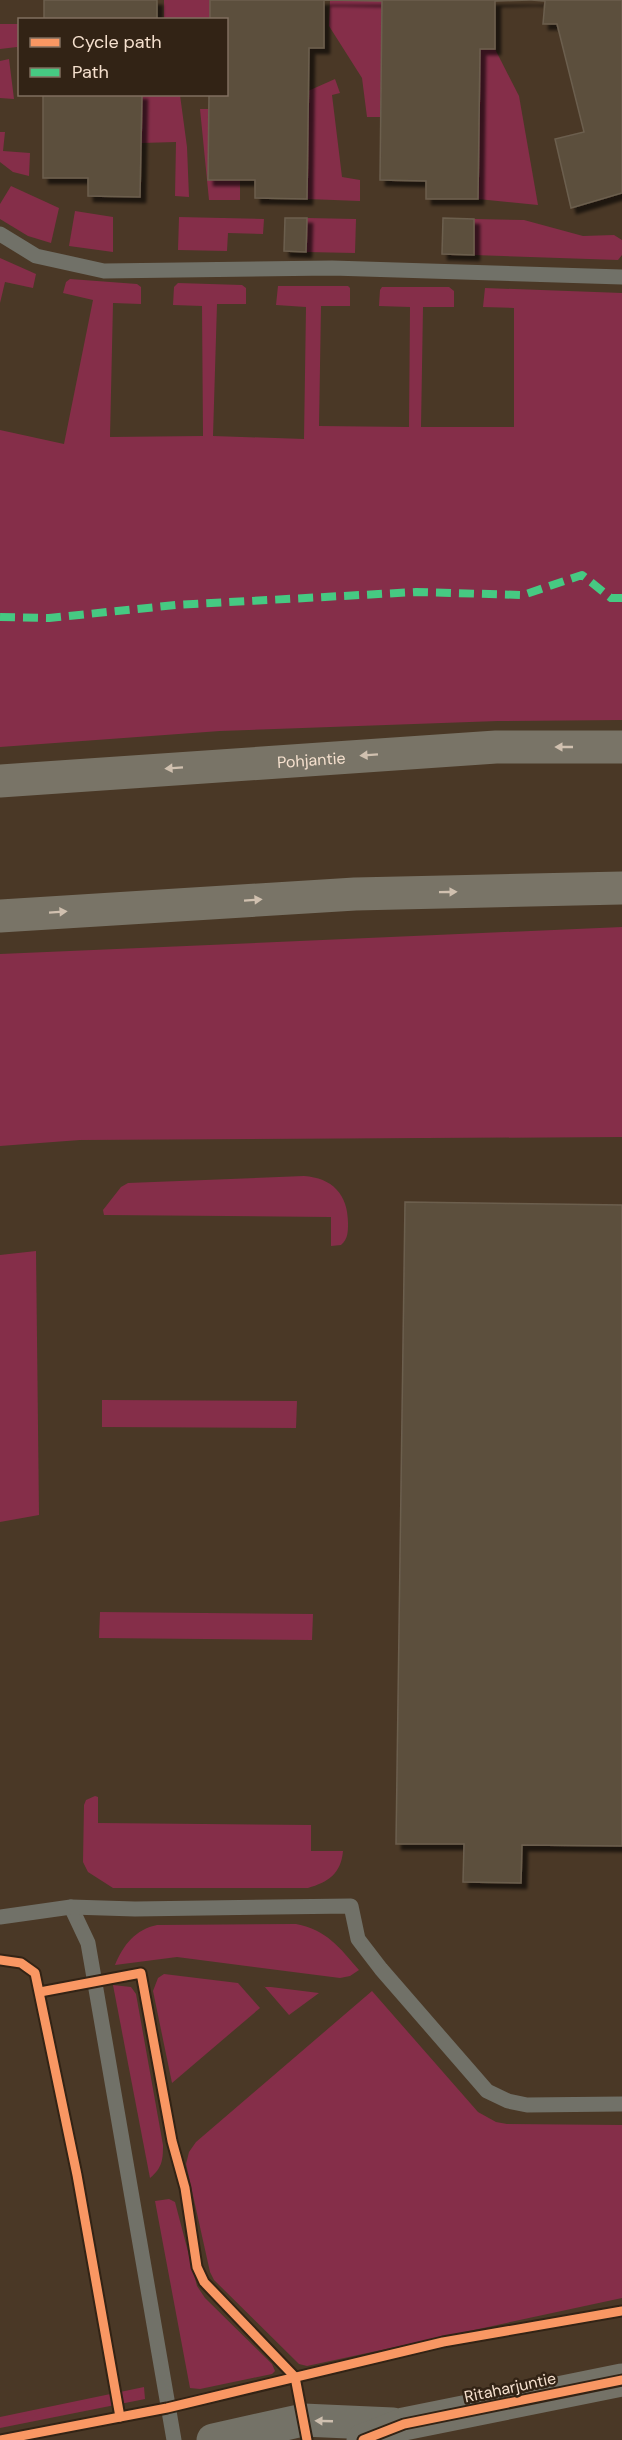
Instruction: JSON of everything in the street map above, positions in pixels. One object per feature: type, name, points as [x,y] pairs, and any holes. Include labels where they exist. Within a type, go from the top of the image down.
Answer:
[{"type":"highway","name":"Pohjantie","points":[[0,781],[496,747],[622,747]]},
{"type":"highway","points":[[0,916],[355,894],[622,888]]},
{"type":"street","name":"Ritaharjuntie","points":[[363,2440],[404,2424],[622,2380]]},
{"type":"street","name":"Ritaharjuntie","points":[[213,2440],[303,2420],[404,2424]]},
{"type":"lane","points":[[0,234],[36,256],[105,271],[332,268],[622,277]]},
{"type":"lane","points":[[0,1917],[71,1907],[135,1909],[351,1906],[358,1939],[381,1969],[487,2091],[508,2101],[527,2105],[622,2104]]},
{"type":"lane","points":[[71,1907],[88,1943],[174,2440]]},
{"type":"shaded area","points":[[164,0],[210,0],[210,18],[164,18]]},
{"type":"shaded area","points":[[330,0],[382,1],[381,117],[367,117],[362,78],[329,26]]},
{"type":"shaded area","points":[[0,24],[18,24],[18,52],[17,47],[0,49]]},
{"type":"shaded area","points":[[480,49],[495,49],[519,96],[538,205],[478,199]]},
{"type":"shaded area","points":[[9,59],[14,99],[0,98],[0,61]]},
{"type":"shaded area","points":[[335,79],[340,93],[332,95],[342,177],[360,180],[360,201],[307,199],[308,91]]},
{"type":"shaded area","points":[[142,96],[180,96],[187,147],[189,197],[175,196],[176,142],[141,143]]},
{"type":"shaded area","points":[[200,109],[209,109],[208,179],[240,180],[240,200],[209,200]]},
{"type":"shaded area","points":[[0,132],[5,132],[3,151],[30,153],[29,176],[13,172],[0,162]]},
{"type":"shaded area","points":[[11,186],[59,208],[51,243],[28,236],[0,219],[0,204]]},
{"type":"shaded area","points":[[75,211],[113,217],[113,252],[69,246]]},
{"type":"shaded area","points":[[179,217],[264,219],[263,234],[228,233],[227,251],[178,250]]},
{"type":"shaded area","points":[[307,218],[356,219],[355,253],[306,252]]},
{"type":"shaded area","points":[[474,219],[524,220],[583,236],[614,235],[622,240],[622,255],[618,260],[474,255]]},
{"type":"shaded area","points":[[0,258],[36,274],[33,288],[5,282],[0,303]]},
{"type":"shaded area","points":[[70,279],[137,284],[141,287],[141,304],[113,303],[110,437],[203,436],[202,306],[173,305],[174,287],[178,283],[242,285],[246,288],[246,304],[217,304],[213,436],[304,439],[306,307],[276,305],[278,286],[348,286],[350,288],[350,306],[321,306],[319,426],[409,427],[410,307],[379,306],[382,287],[449,287],[454,291],[454,307],[423,307],[421,427],[514,427],[514,308],[483,307],[485,288],[622,293],[622,720],[498,721],[220,731],[0,747],[0,430],[64,444],[93,300],[63,293],[66,282]]},
{"type":"shaded area","points":[[622,927],[622,1137],[80,1140],[0,1146],[0,954]]},
{"type":"shaded area","points":[[304,1176],[323,1180],[336,1189],[341,1196],[347,1213],[348,1232],[341,1245],[331,1246],[331,1217],[104,1215],[103,1210],[121,1187],[128,1183]]},
{"type":"shaded area","points":[[36,1251],[39,1515],[0,1522],[0,1255]]},
{"type":"shaded area","points":[[102,1400],[297,1401],[296,1428],[102,1427]]},
{"type":"shaded area","points":[[100,1612],[313,1614],[312,1640],[99,1638]]},
{"type":"shaded area","points":[[98,1797],[98,1823],[311,1825],[311,1851],[343,1851],[342,1859],[340,1866],[332,1876],[308,1888],[113,1888],[88,1872],[83,1862],[84,1805],[86,1800]]},
{"type":"shaded area","points":[[296,1924],[324,1935],[359,1970],[350,1976],[340,1978],[177,1957],[115,1965],[131,1939],[143,1930],[157,1925]]},
{"type":"shaded area","points":[[164,1974],[238,1983],[260,2008],[172,2083],[153,1991],[158,1978]]},
{"type":"shaded area","points":[[113,1985],[131,1987],[136,1994],[163,2145],[161,2163],[150,2178]]},
{"type":"shaded area","points":[[264,1986],[319,1993],[289,2015]]},
{"type":"shaded area","points":[[372,1991],[478,2112],[496,2122],[622,2125],[622,2298],[307,2366],[299,2364],[214,2280],[210,2272],[186,2164],[189,2152],[196,2142]]},
{"type":"shaded area","points":[[169,2199],[175,2202],[197,2286],[205,2298],[272,2364],[275,2371],[272,2374],[200,2389],[190,2388],[155,2201]]},
{"type":"shaded area","points":[[144,2387],[145,2399],[0,2428],[0,2417]]},
{"type":"building","points":[[44,0],[157,0],[157,18],[44,18]]},
{"type":"building","points":[[210,0],[324,0],[324,48],[309,48],[307,199],[255,198],[255,180],[208,180],[209,96],[228,96],[228,18],[210,18]]},
{"type":"building","points":[[324,0],[531,0],[495,1],[495,49],[480,49],[478,199],[426,199],[426,181],[380,180],[382,1]]},
{"type":"building","points":[[531,0],[622,0],[622,193],[571,208],[555,139],[584,132],[557,24],[543,24],[545,1]]},
{"type":"building","points":[[43,96],[142,96],[140,197],[88,196],[88,178],[43,178]]},
{"type":"building","points":[[285,218],[307,218],[306,252],[284,251]]},
{"type":"building","points":[[443,218],[474,219],[474,255],[442,254]]},
{"type":"building","points":[[405,1202],[622,1205],[622,1846],[522,1845],[521,1883],[463,1882],[464,1844],[396,1844]]},
{"type":"marked path","points":[[0,617],[49,618],[176,605],[416,592],[523,595],[582,575],[611,598],[622,598]]},
{"type":"cycle path","points":[[0,1960],[21,1963],[35,1973],[77,2175],[120,2417]]},
{"type":"cycle path","points":[[40,1992],[141,1973],[172,2141],[185,2188],[197,2267],[204,2282],[295,2377],[307,2440]]},
{"type":"cycle path","points":[[0,2440],[167,2408],[443,2342],[622,2311]]},
{"type":"cycle path","points":[[363,2440],[404,2424],[622,2380]]}]
